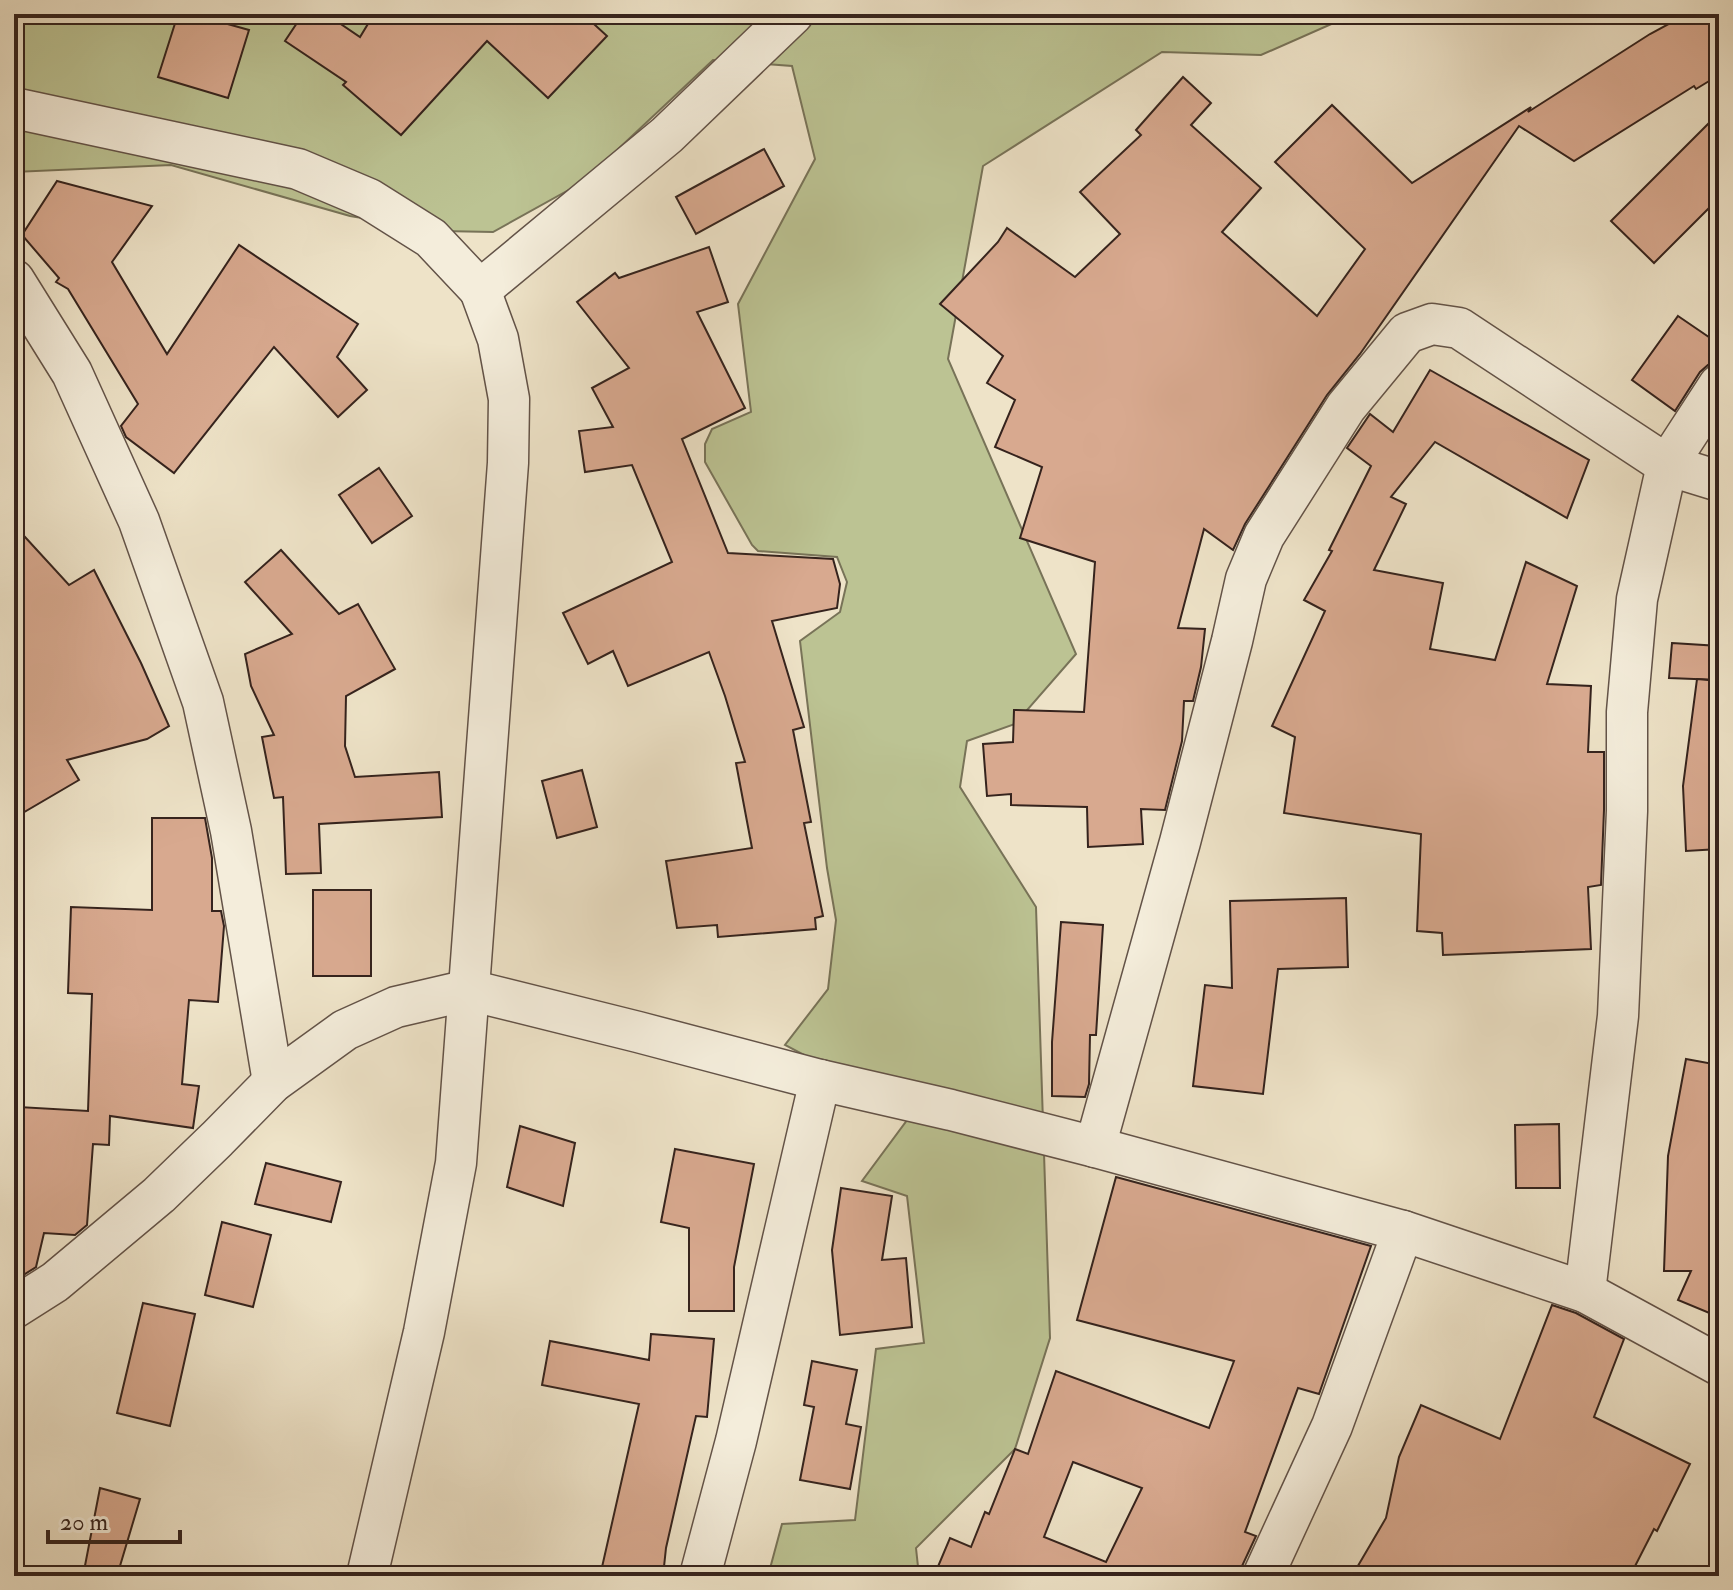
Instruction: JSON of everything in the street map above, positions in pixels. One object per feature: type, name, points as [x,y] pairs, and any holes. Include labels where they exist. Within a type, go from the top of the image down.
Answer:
[{"type":"street","points":[[480,290],[667,135],[793,14]]},
{"type":"street","points":[[14,108],[298,169],[369,199],[431,238],[480,290],[498,339],[509,399],[508,450],[456,1163],[424,1332],[367,1576]]},
{"type":"street","points":[[14,280],[72,373],[133,507],[203,702],[231,831],[273,1082]]},
{"type":"street","points":[[1095,1147],[1180,842],[1246,579],[1264,536],[1346,407],[1407,333],[1432,324],[1459,328],[1667,465],[1719,481]]},
{"type":"street","points":[[1585,1292],[1618,1016],[1627,811],[1627,712],[1637,599],[1667,465],[1719,385]]},
{"type":"street","points":[[14,1308],[55,1282],[159,1195],[273,1082],[345,1030],[396,1007],[469,990],[1095,1147],[1403,1231],[1585,1292],[1719,1365]]},
{"type":"street","points":[[700,1576],[736,1441],[820,1080]]},
{"type":"street","points":[[1263,1576],[1332,1426],[1403,1231]]},
{"type":"green space","points":[[14,14],[1354,14],[1261,55],[1162,52],[983,166],[948,359],[1076,654],[1015,724],[967,741],[960,787],[1036,907],[1050,1338],[1015,1449],[916,1548],[919,1576],[768,1576],[782,1524],[855,1520],[876,1349],[924,1343],[907,1196],[862,1181],[913,1112],[785,1045],[828,989],[836,920],[800,641],[840,612],[847,582],[837,557],[758,551],[705,462],[705,444],[712,429],[751,412],[738,304],[815,159],[792,66],[713,60],[583,182],[493,232],[441,231],[350,216],[171,165],[14,172]]},
{"type":"building","points":[[178,14],[192,14],[249,30],[228,98],[158,77]]},
{"type":"building","points":[[303,14],[326,14],[360,37],[374,14],[583,14],[607,36],[548,98],[487,41],[401,135],[343,85],[346,82],[285,41]]},
{"type":"building","points":[[1687,14],[1719,14],[1719,75],[1696,89],[1694,86],[1574,161],[1519,126],[1360,354],[1327,395],[1245,524],[1233,550],[1204,529],[1178,628],[1205,629],[1201,667],[1193,701],[1184,701],[1182,741],[1165,810],[1141,809],[1143,844],[1088,847],[1087,807],[1011,805],[1011,794],[987,796],[983,744],[1013,742],[1014,710],[1084,712],[1095,562],[1020,538],[1042,467],[995,447],[1015,400],[987,383],[1003,356],[940,304],[998,242],[1007,228],[1075,277],[1120,234],[1080,192],[1141,135],[1136,130],[1183,77],[1211,103],[1191,125],[1261,188],[1222,232],[1317,316],[1365,249],[1275,162],[1332,105],[1412,183],[1531,107],[1528,112]]},
{"type":"building","points":[[1719,113],[1719,198],[1654,263],[1611,221]]},
{"type":"building","points":[[764,149],[784,186],[696,234],[676,197]]},
{"type":"building","points":[[57,181],[152,206],[112,262],[167,354],[239,245],[358,324],[337,357],[367,390],[338,417],[274,347],[174,473],[126,437],[121,426],[138,404],[68,289],[56,282],[59,278],[22,235]]},
{"type":"building","points":[[709,247],[728,302],[697,312],[745,408],[682,439],[728,553],[833,559],[840,584],[837,608],[772,621],[804,727],[793,730],[811,822],[804,823],[823,916],[815,918],[816,929],[718,937],[717,925],[677,928],[666,861],[752,848],[736,763],[745,762],[725,696],[709,652],[628,686],[613,651],[588,664],[563,613],[672,562],[632,465],[585,472],[579,431],[613,427],[592,388],[629,368],[577,302],[615,273],[619,278]]},
{"type":"building","points":[[1678,316],[1719,344],[1719,362],[1708,365],[1700,372],[1675,411],[1632,380]]},
{"type":"building","points":[[1430,370],[1589,460],[1567,518],[1435,442],[1391,497],[1406,504],[1374,570],[1443,583],[1430,649],[1495,660],[1526,562],[1577,586],[1547,684],[1591,686],[1588,752],[1604,752],[1601,885],[1588,887],[1591,949],[1443,955],[1442,933],[1417,931],[1421,834],[1284,813],[1295,737],[1272,726],[1325,611],[1304,600],[1332,551],[1329,550],[1371,466],[1347,448],[1370,414],[1393,432]]},
{"type":"building","points":[[379,468],[412,516],[372,543],[339,495]]},
{"type":"building","points":[[14,525],[69,585],[94,570],[169,726],[147,739],[67,760],[79,780],[14,818]]},
{"type":"building","points":[[281,550],[339,614],[358,604],[395,669],[346,696],[345,746],[355,777],[439,772],[442,817],[319,824],[321,873],[286,874],[283,797],[274,798],[262,737],[274,735],[251,686],[245,654],[292,634],[245,582]]},
{"type":"building","points":[[1672,643],[1719,646],[1719,680],[1669,678]]},
{"type":"building","points":[[1697,679],[1719,681],[1719,849],[1686,851],[1683,786]]},
{"type":"building","points":[[582,770],[597,827],[557,838],[542,781]]},
{"type":"building","points":[[152,818],[205,818],[212,858],[212,911],[221,911],[224,926],[218,1002],[189,1000],[182,1084],[199,1086],[193,1128],[110,1116],[109,1145],[93,1144],[87,1225],[75,1235],[44,1233],[36,1267],[14,1281],[14,1151],[19,1107],[88,1111],[92,994],[68,993],[71,907],[152,910]]},
{"type":"building","points":[[313,890],[371,890],[371,976],[313,976]]},
{"type":"building","points":[[1346,898],[1348,967],[1278,969],[1263,1094],[1193,1086],[1205,985],[1232,988],[1230,901]]},
{"type":"building","points":[[1061,922],[1103,925],[1096,1035],[1090,1035],[1089,1084],[1085,1097],[1052,1096],[1052,1042]]},
{"type":"building","points":[[1686,1059],[1719,1065],[1719,1317],[1678,1300],[1691,1271],[1664,1271],[1668,1156]]},
{"type":"building","points":[[1559,1124],[1560,1188],[1516,1188],[1515,1125]]},
{"type":"building","points":[[520,1126],[575,1143],[563,1206],[507,1187]]},
{"type":"building","points":[[675,1149],[754,1164],[734,1267],[734,1311],[689,1311],[689,1228],[661,1222]]},
{"type":"building","points":[[266,1163],[341,1182],[331,1222],[255,1204]]},
{"type":"building","points":[[1116,1177],[1371,1246],[1319,1394],[1298,1388],[1245,1532],[1256,1536],[1240,1576],[934,1576],[950,1538],[971,1547],[985,1512],[989,1514],[1015,1449],[1028,1454],[1056,1371],[1209,1428],[1234,1361],[1077,1320]],"holes":[[[1073,1462],[1142,1488],[1106,1562],[1044,1537]]]},
{"type":"building","points":[[841,1188],[892,1196],[882,1260],[906,1258],[912,1327],[840,1335],[832,1250]]},
{"type":"building","points":[[222,1222],[271,1235],[253,1307],[205,1295]]},
{"type":"building","points":[[143,1303],[195,1314],[170,1426],[117,1413]]},
{"type":"building","points":[[1552,1305],[1576,1313],[1624,1339],[1594,1417],[1690,1464],[1657,1531],[1654,1529],[1630,1576],[1352,1576],[1386,1518],[1399,1457],[1421,1405],[1500,1439]]},
{"type":"building","points":[[651,1334],[714,1339],[707,1417],[696,1416],[666,1548],[663,1576],[600,1576],[639,1404],[542,1385],[550,1341],[649,1360]]},
{"type":"building","points":[[812,1361],[857,1370],[846,1424],[861,1427],[850,1489],[800,1480],[814,1407],[804,1405]]},
{"type":"building","points":[[100,1488],[140,1499],[117,1576],[83,1576]]}]
